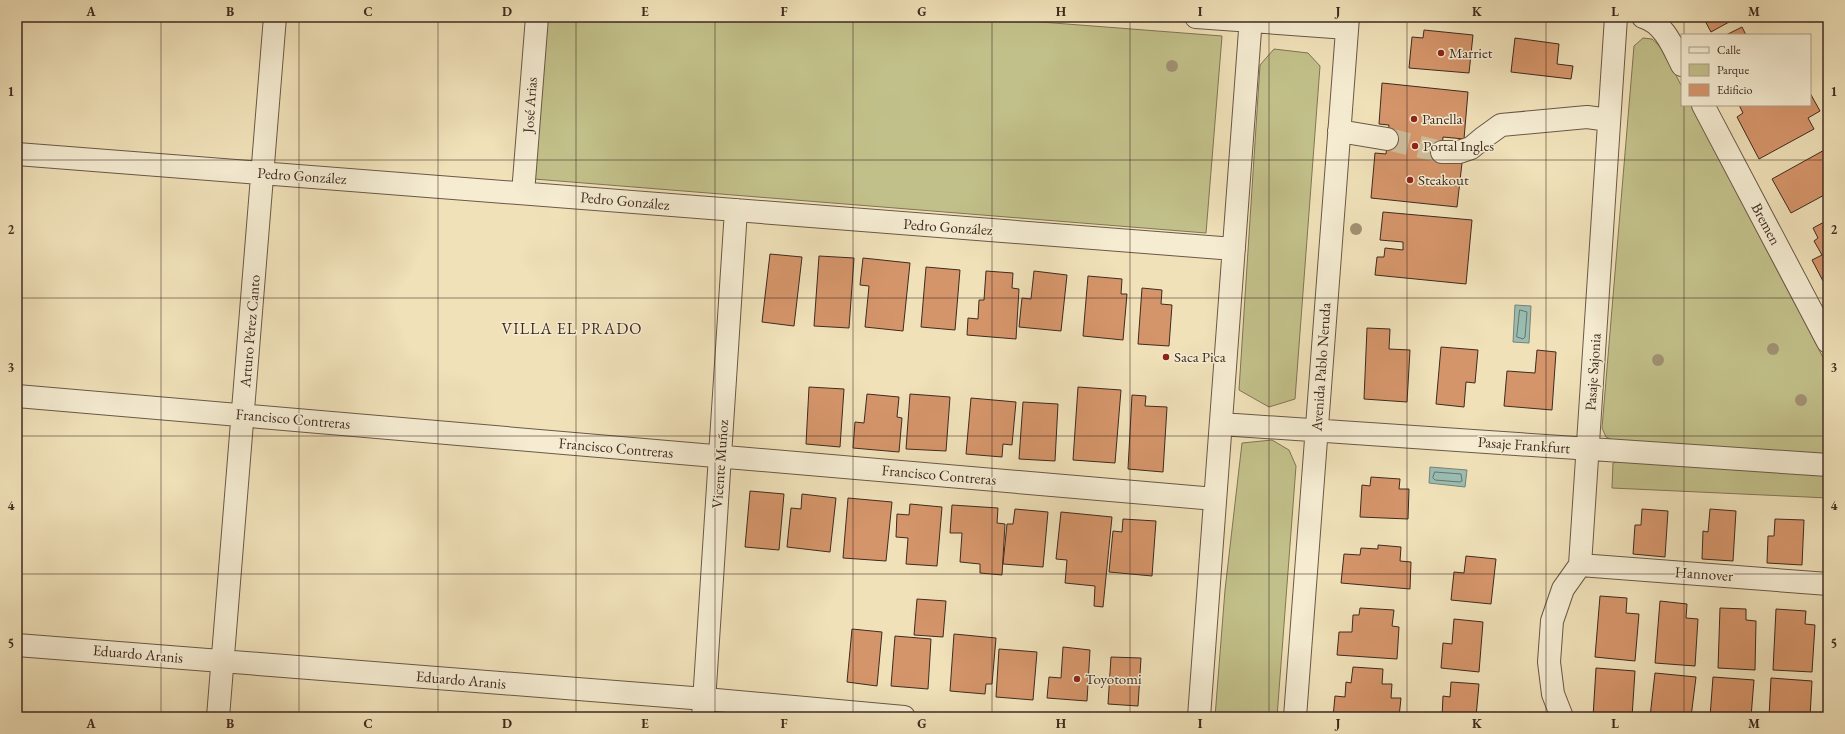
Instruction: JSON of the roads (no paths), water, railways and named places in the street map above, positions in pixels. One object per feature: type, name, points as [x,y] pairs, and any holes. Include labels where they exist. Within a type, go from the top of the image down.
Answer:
[{"type":"street","name":"Arturo Pérez Canto","points":[[218,717],[275,17]]},
{"type":"street","name":"José Arias","points":[[523,193],[537,17]]},
{"type":"street","points":[[1196,17],[1347,23]]},
{"type":"street","name":"Pasaje Sajonia","points":[[1580,565],[1616,17]]},
{"type":"street","points":[[1643,17],[1651,20],[1667,35],[1681,63]]},
{"type":"street","points":[[1199,717],[1251,19]]},
{"type":"street","name":"Avenida Pablo Neruda","points":[[1295,717],[1347,23]]},
{"type":"street","name":"Bremen","points":[[1704,106],[1828,342]]},
{"type":"street","points":[[1442,152],[1459,152],[1471,148],[1482,138],[1501,125],[1587,117],[1609,120]]},
{"type":"street","points":[[1339,132],[1387,139]]},
{"type":"street","name":"Pedro González","points":[[17,154],[1234,249]]},
{"type":"street","name":"Vicente Muñoz","points":[[704,708],[736,210]]},
{"type":"street","name":"Francisco Contreras","points":[[17,396],[1215,499]]},
{"type":"street","name":"Pasaje Frankfurt","points":[[1221,424],[1828,465]]},
{"type":"street","points":[[1562,717],[1553,694],[1549,662],[1552,621],[1563,589],[1580,565]]},
{"type":"street","name":"Hannover","points":[[1580,565],[1828,584]]},
{"type":"street","name":"Eduardo Aranis","points":[[17,645],[223,661],[704,708],[904,717]]},
{"type":"water","points":[[1515,305],[1531,306],[1529,343],[1513,342]]},
{"type":"water","points":[[1430,467],[1467,470],[1465,487],[1429,483]]},
{"type":"tunnel","points":[[1387,139],[1442,152]]},
{"type":"place","name":"Marriet","points":[[1441,53]]},
{"type":"place","name":"Panella","points":[[1414,119]]},
{"type":"place","name":"Portal Ingles","points":[[1415,146]]},
{"type":"place","name":"Steakout","points":[[1410,180]]},
{"type":"place","name":"Saca Pica","points":[[1166,357]]},
{"type":"place","name":"Toyotomi","points":[[1077,679]]},
{"type":"district","name":"VILLA EL PRADO","points":[[572,328]]}]
